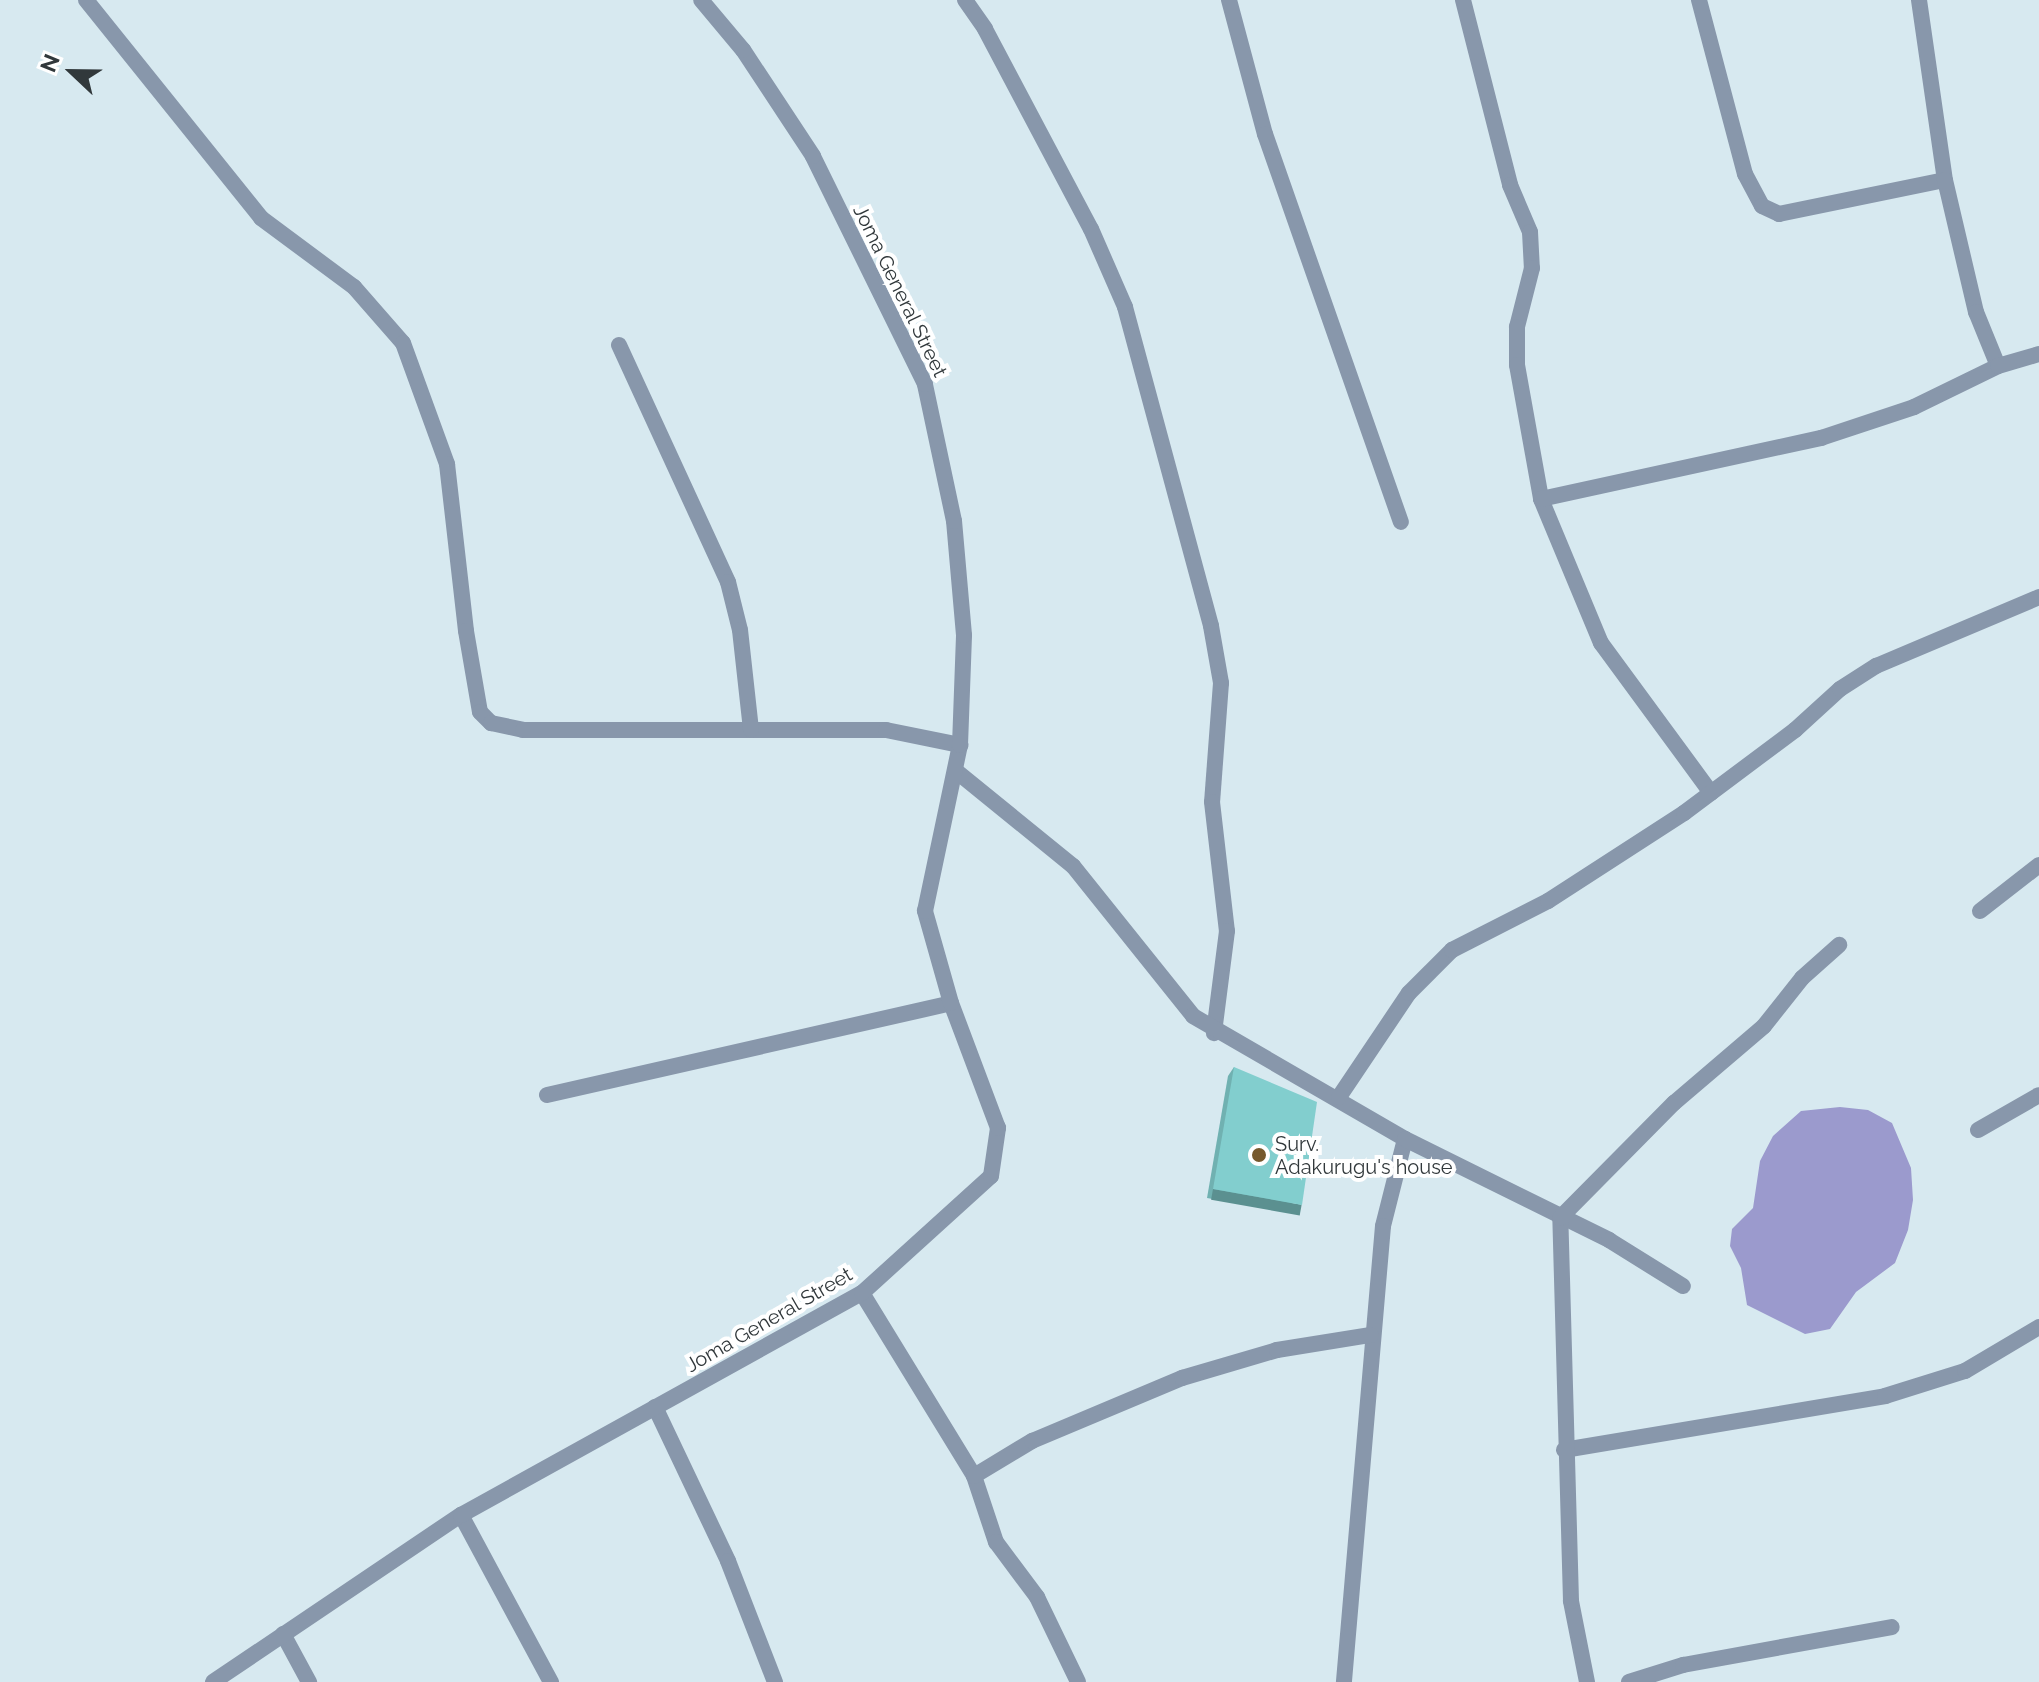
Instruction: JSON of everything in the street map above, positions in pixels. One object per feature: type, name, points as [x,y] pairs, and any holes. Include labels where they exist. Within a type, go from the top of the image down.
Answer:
[{"type":"street","points":[[86,0],[261,218],[354,287],[403,343],[447,464],[480,712],[491,723],[523,730],[886,730],[960,745]]},
{"type":"street","name":"Joma General Street","points":[[213,1682],[461,1515],[862,1293],[969,1202],[991,1176],[998,1128],[951,1003],[925,911],[960,745],[964,635],[954,521],[925,384],[813,156],[743,50],[701,0]]},
{"type":"street","points":[[965,0],[1063,175],[1125,307],[1211,626],[1221,683],[1212,802],[1227,931],[1214,1033]]},
{"type":"street","points":[[1229,0],[1265,134],[1401,522]]},
{"type":"street","points":[[1463,0],[1510,185],[1530,232],[1532,268],[1517,327],[1517,365],[1541,499],[1601,643],[1711,793]]},
{"type":"street","points":[[1699,0],[1745,174],[1762,206],[1779,214],[1945,180]]},
{"type":"street","points":[[1919,0],[1945,180],[1976,312],[1998,366]]},
{"type":"street","points":[[619,345],[728,582],[740,630],[751,729]]},
{"type":"street","points":[[1541,499],[1821,438],[1914,407],[1998,366],[2039,354]]},
{"type":"street","points":[[1339,1097],[1409,993],[1452,950],[1548,901],[1711,793],[1744,763],[1795,730],[1840,689],[1876,666],[2039,597]]},
{"type":"street","points":[[956,771],[1073,866],[1193,1016],[1214,1033],[1339,1097],[1405,1139],[1609,1240],[1683,1286]]},
{"type":"street","points":[[1980,911],[2039,865]]},
{"type":"street","points":[[1587,1682],[1571,1601],[1564,1450],[1560,1218],[1674,1103],[1764,1026],[1802,978],[1839,945]]},
{"type":"street","points":[[547,1095],[951,1003]]},
{"type":"street","points":[[1978,1130],[2039,1095]]},
{"type":"street","points":[[1344,1682],[1371,1335],[1383,1226],[1405,1139]]},
{"type":"street","points":[[862,1293],[974,1476],[996,1542],[1037,1597],[1078,1682]]},
{"type":"street","points":[[1564,1450],[1885,1396],[1965,1371],[2039,1327]]},
{"type":"street","points":[[974,1476],[1032,1441],[1182,1378],[1277,1350],[1371,1335]]},
{"type":"street","points":[[655,1407],[728,1561],[775,1682]]},
{"type":"street","points":[[461,1515],[551,1682]]},
{"type":"street","points":[[1629,1682],[1683,1665],[1892,1627]]},
{"type":"street","points":[[283,1634],[309,1682]]},
{"type":"water","points":[[1840,1107],[1868,1110],[1892,1123],[1911,1168],[1913,1200],[1908,1230],[1895,1263],[1856,1292],[1830,1329],[1805,1334],[1747,1305],[1741,1268],[1730,1246],[1732,1229],[1753,1208],[1760,1161],[1773,1136],[1801,1111]]},
{"type":"building","name":"Surv. Adakurugu's house","points":[[1234,1067],[1317,1102],[1302,1205],[1213,1189]]},
{"type":"place","name":"Surv. Adakurugu's house","points":[[1259,1155]]}]
